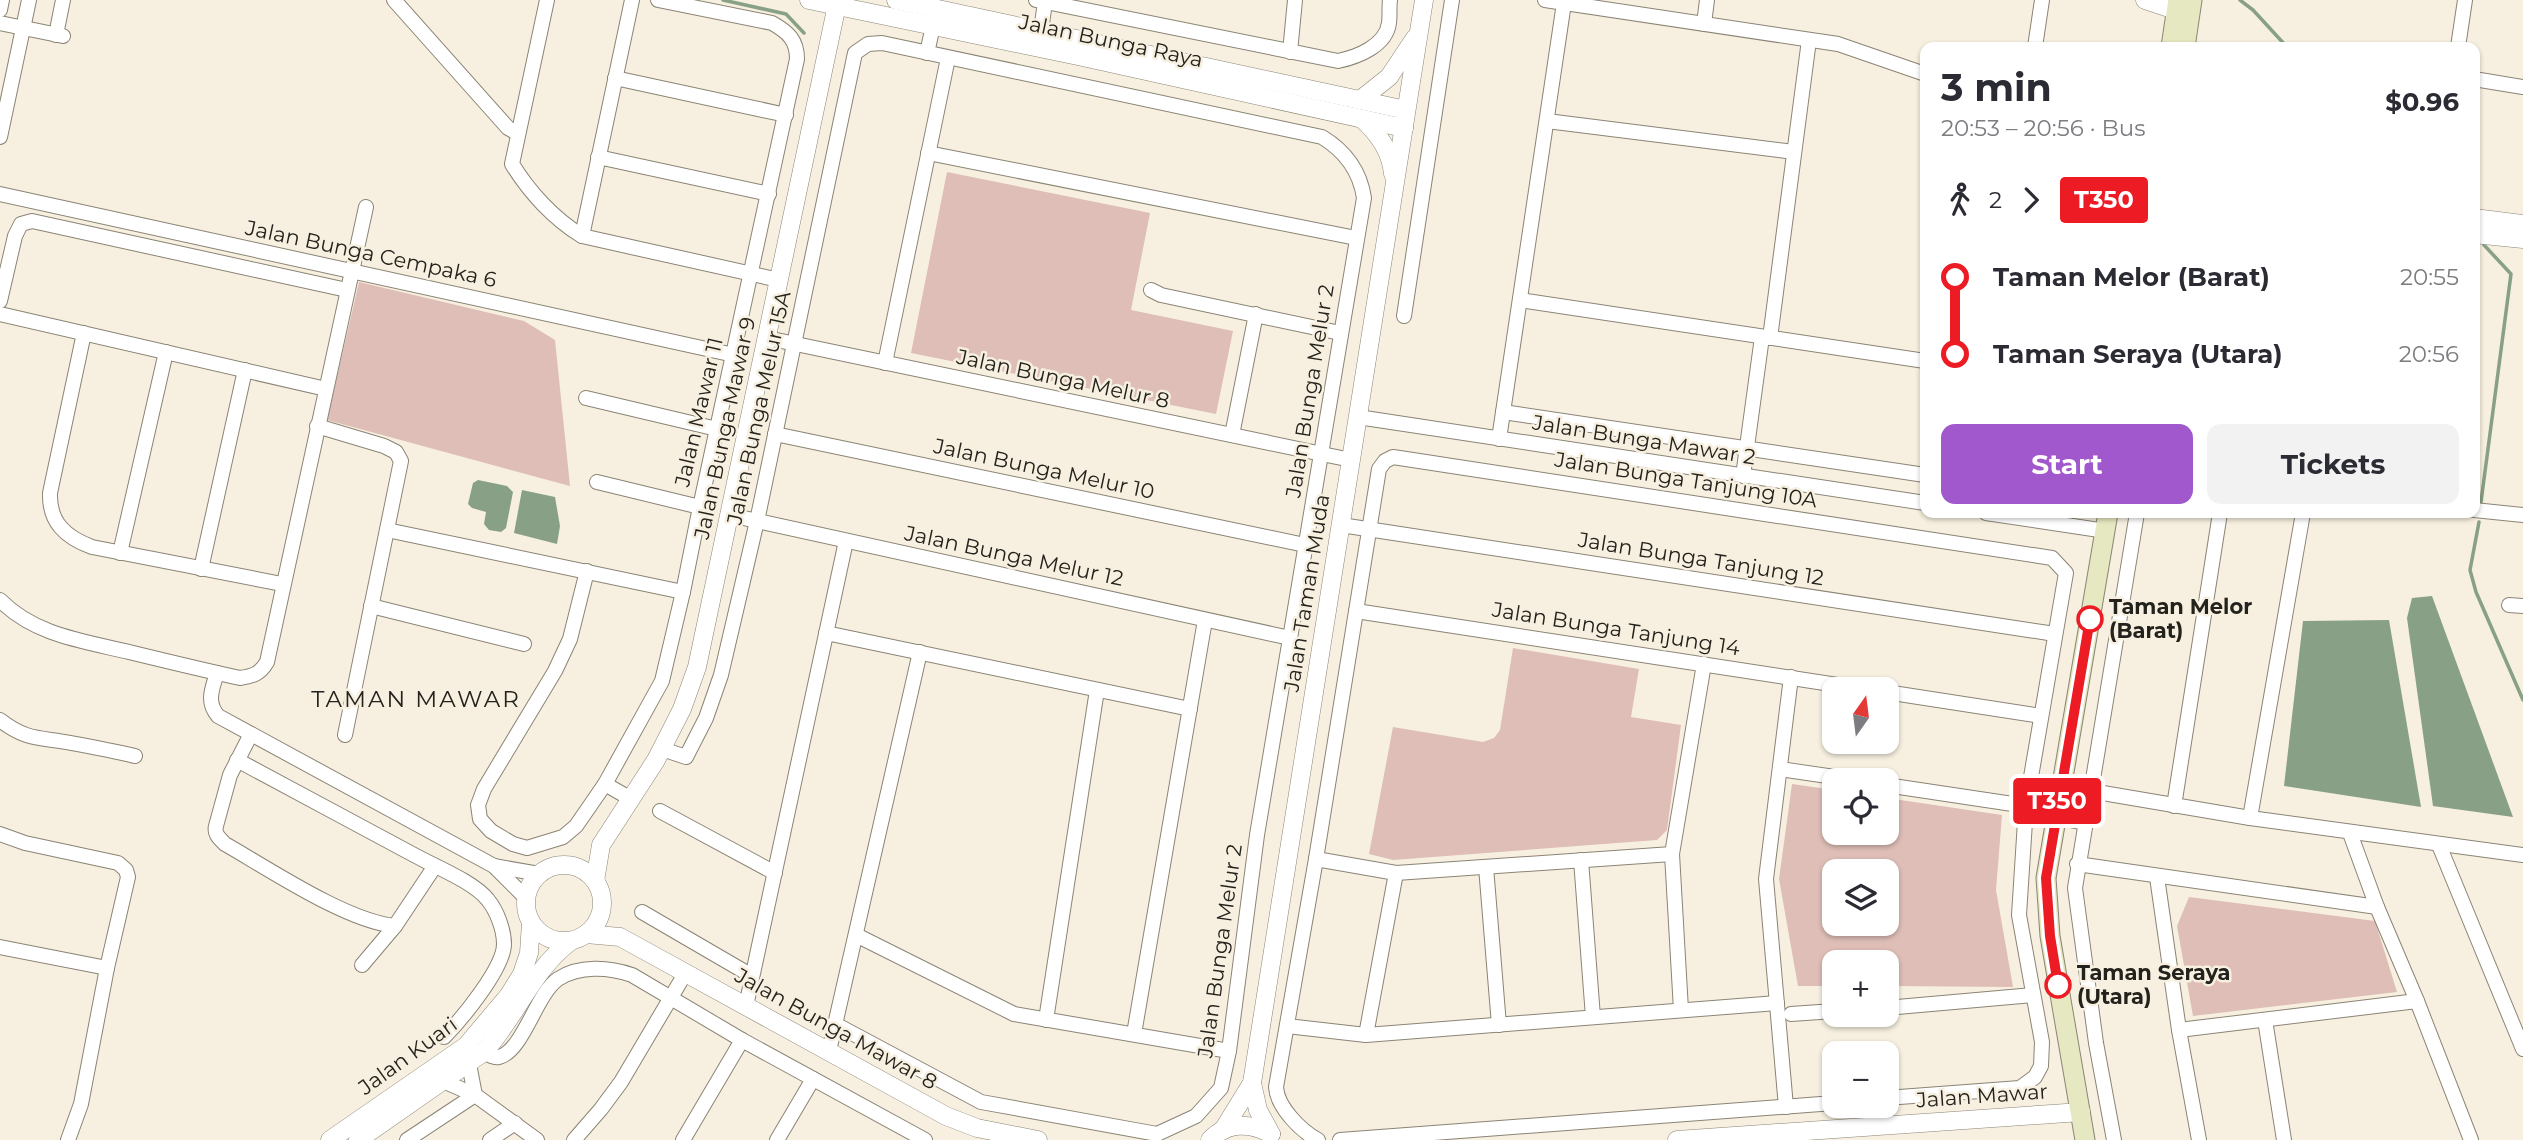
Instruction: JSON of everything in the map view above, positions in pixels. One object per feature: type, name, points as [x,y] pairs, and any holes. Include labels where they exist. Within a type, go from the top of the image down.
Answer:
[{"type":"main road","points":[[2173,42],[2184,6]]},
{"type":"main road","points":[[2184,6],[2185,42]]},
{"type":"main road","points":[[2085,1140],[2050,936],[2046,878],[2107,522]]},
{"type":"street","points":[[0,10],[2,0]]},
{"type":"street","points":[[0,137],[29,0]]},
{"type":"street","points":[[0,23],[60,35],[63,0]]},
{"type":"street","points":[[394,0],[508,128],[517,133]]},
{"type":"street","points":[[547,0],[512,164],[524,185],[582,236],[779,280]]},
{"type":"street","points":[[582,236],[632,0]]},
{"type":"street","name":"Jalan Mawar 11","points":[[587,571],[570,639],[544,690],[484,789],[478,805],[480,819],[491,831],[513,844],[527,848],[563,837],[576,826],[605,784],[662,681],[797,59],[793,38],[772,23],[658,0]]},
{"type":"street","name":"Jalan Bunga Raya","points":[[809,0],[837,3],[1404,128]]},
{"type":"street","name":"Jalan Bunga Raya","points":[[896,0],[1406,110]]},
{"type":"street","points":[[1290,52],[1295,0]]},
{"type":"street","points":[[1041,31],[1041,1],[1338,61],[1369,49],[1381,38],[1389,25],[1390,0]]},
{"type":"street","name":"Jalan Taman Muda","points":[[1274,1137],[1258,1110],[1252,1083],[1424,0]]},
{"type":"street","points":[[1404,316],[1452,0]]},
{"type":"street","points":[[1545,0],[1838,44],[1920,72]]},
{"type":"street","points":[[1704,24],[1707,0]]},
{"type":"street","points":[[2036,42],[2042,0]]},
{"type":"street","points":[[2145,0],[2184,6]]},
{"type":"street","points":[[2459,42],[2465,0]]},
{"type":"street","name":"Jalan Bunga Mawar 9","points":[[594,881],[601,845],[662,749],[682,709],[697,667],[837,3]]},
{"type":"street","points":[[1499,439],[1564,3]]},
{"type":"street","points":[[1360,100],[1389,77],[1399,65],[1421,25]]},
{"type":"street","points":[[928,53],[933,26]]},
{"type":"street","points":[[1744,476],[1809,40]]},
{"type":"street","name":"Jalan Bunga Melur 2","points":[[835,1024],[981,1102],[1157,1134],[1196,1116],[1221,1088],[1229,1051],[1257,835],[1364,198],[1359,177],[1345,154],[1322,137],[882,43],[868,44]]},
{"type":"street","name":"Jalan Bunga Melur 15A","points":[[662,749],[686,757],[706,718],[721,676],[757,521],[855,53],[868,44]]},
{"type":"street","points":[[885,363],[948,58]]},
{"type":"street","points":[[615,78],[786,115]]},
{"type":"street","points":[[2480,80],[2523,88]]},
{"type":"street","points":[[1362,119],[1380,137],[1387,150],[1392,164],[1394,188]]},
{"type":"street","points":[[1547,121],[1794,152]]},
{"type":"street","points":[[928,153],[1356,238]]},
{"type":"street","points":[[598,157],[769,194]]},
{"type":"street","name":"Jalan Bunga Cempaka 6","points":[[0,194],[44,198],[352,271],[734,355]]},
{"type":"street","points":[[0,600],[15,615],[51,632],[216,673],[240,678],[255,676],[267,662],[366,207]]},
{"type":"street","points":[[2480,219],[2523,224]]},
{"type":"street","points":[[0,301],[15,236],[21,224],[32,221],[347,290]]},
{"type":"street","points":[[2480,234],[2523,239]]},
{"type":"street","points":[[1151,290],[1161,295],[1340,333]]},
{"type":"street","points":[[1520,300],[1920,360]]},
{"type":"street","points":[[0,314],[326,388]]},
{"type":"street","points":[[1232,435],[1256,314]]},
{"type":"street","points":[[84,333],[60,439],[50,505],[52,516],[66,534],[92,547],[282,584]]},
{"type":"street","name":"Jalan Bunga Melur 8","points":[[767,338],[1351,460]]},
{"type":"street","points":[[120,553],[166,352]]},
{"type":"street","points":[[201,569],[245,370]]},
{"type":"street","points":[[586,398],[717,429]]},
{"type":"street","points":[[1503,412],[1920,474]]},
{"type":"street","name":"Jalan Bunga Mawar 2","points":[[1358,418],[1920,502]]},
{"type":"street","points":[[317,426],[384,446],[396,452],[401,461],[345,735]]},
{"type":"street","name":"Jalan Bunga Melur 10","points":[[775,434],[1305,545]]},
{"type":"street","name":"Jalan Bunga Tanjung 10A","points":[[1318,1140],[1308,1134],[1278,1101],[1276,1087],[1316,859],[1368,529],[1379,469],[1385,461],[1393,457],[2052,558],[2066,573],[2055,634]]},
{"type":"street","points":[[597,482],[700,507]]},
{"type":"street","points":[[2480,511],[2523,515]]},
{"type":"street","name":"Jalan Bunga Melur 12","points":[[730,515],[1290,638]]},
{"type":"street","points":[[2053,518],[2107,522]]},
{"type":"street","points":[[2114,1140],[2096,1044],[2076,905],[2077,864],[2136,518]]},
{"type":"street","points":[[2174,806],[2219,518]]},
{"type":"street","points":[[2250,818],[2302,518]]},
{"type":"street","name":"Jalan Bunga Tanjung 12","points":[[1340,525],[2055,634]]},
{"type":"street","points":[[387,530],[683,592]]},
{"type":"street","points":[[746,1006],[846,541]]},
{"type":"street","points":[[371,606],[524,644]]},
{"type":"street","name":"Jalan Bunga Tanjung 14","points":[[1356,611],[1822,682]]},
{"type":"street","points":[[1134,1034],[1205,620]]},
{"type":"street","points":[[827,633],[1190,709]]},
{"type":"street","points":[[1899,1096],[2020,1088],[2029,1084],[2041,1066],[2042,1042],[2019,915],[2026,806],[2055,634]]},
{"type":"street","points":[[829,1051],[920,652]]},
{"type":"street","points":[[1681,1010],[1672,854],[1704,664]]},
{"type":"street","points":[[216,673],[210,698],[211,708],[218,716],[494,866],[526,898]]},
{"type":"street","points":[[1786,1107],[1766,879],[1791,677]]},
{"type":"street","points":[[1046,1020],[1097,690]]},
{"type":"street","points":[[1899,694],[2041,716]]},
{"type":"street","points":[[0,720],[34,739],[62,741],[135,756]]},
{"type":"street","points":[[251,734],[230,775],[215,831],[218,837],[225,844],[333,904],[370,921],[395,926]]},
{"type":"street","points":[[237,760],[435,866],[476,889],[488,899],[501,926],[504,944],[498,965],[463,1017],[447,1034],[467,1055],[475,1095]]},
{"type":"street","points":[[1780,769],[1822,775]]},
{"type":"street","points":[[605,784],[631,799]]},
{"type":"street","points":[[1899,787],[2026,806]]},
{"type":"street","points":[[2091,791],[2250,818],[2523,855]]},
{"type":"street","points":[[660,811],[775,873]]},
{"type":"street","points":[[2055,817],[2085,823]]},
{"type":"street","points":[[2350,832],[2377,907],[2417,1000],[2471,1140]]},
{"type":"street","points":[[0,834],[25,843],[116,863],[124,868],[128,877],[107,968],[81,1104],[68,1140]]},
{"type":"street","name":"Jalan Bunga Mawar 9","points":[[568,866],[601,845]]},
{"type":"street","points":[[2439,845],[2523,1049]]},
{"type":"street","points":[[1316,859],[1396,873],[1672,854]]},
{"type":"street","points":[[1581,860],[1593,1017]]},
{"type":"street","points":[[2077,864],[2377,907]]},
{"type":"street","points":[[362,965],[395,926],[435,866]]},
{"type":"street","points":[[494,866],[540,874]]},
{"type":"street","points":[[602,901],[601,914],[595,925],[579,937],[548,938],[538,932],[526,911],[528,889],[540,874],[548,869],[568,866],[578,868],[594,881],[620,937]]},
{"type":"street","points":[[1486,867],[1499,1025]]},
{"type":"street","points":[[1366,1035],[1396,873]]},
{"type":"street","points":[[2021,877],[2046,878]]},
{"type":"street","points":[[2157,877],[2179,1030],[2199,1140]]},
{"type":"street","points":[[642,912],[752,976]]},
{"type":"street","name":"Jalan Kuari","points":[[358,1140],[443,1081],[467,1055],[522,974],[529,953],[531,923]]},
{"type":"street","points":[[856,934],[1014,1014],[1229,1051]]},
{"type":"street","name":"Jalan Kuari","points":[[330,1140],[467,1055],[484,1052],[495,1040],[545,963],[579,937]]},
{"type":"street","name":"Jalan Bunga Mawar 8","points":[[579,937],[620,937],[946,1116],[977,1128],[1038,1140]]},
{"type":"street","points":[[0,947],[107,968]]},
{"type":"street","points":[[484,1052],[494,1058],[508,1052],[524,1031],[547,990],[558,979],[582,971],[602,968],[617,970],[632,975],[742,1040],[925,1140]]},
{"type":"street","points":[[574,1140],[621,1082],[687,972]]},
{"type":"street","points":[[1899,1007],[2033,995]]},
{"type":"street","points":[[2179,1030],[2417,1000]]},
{"type":"street","points":[[1287,1026],[1366,1035],[1777,1003]]},
{"type":"street","points":[[1791,1014],[1822,1013]]},
{"type":"street","points":[[2265,1020],[2284,1140]]},
{"type":"street","points":[[683,1140],[742,1040]]},
{"type":"street","points":[[777,1140],[813,1079]]},
{"type":"street","points":[[443,1081],[475,1095],[537,1140]]},
{"type":"street","name":"Jalan Taman Muda","points":[[1217,1135],[1252,1083]]},
{"type":"street","points":[[407,1140],[475,1095]]},
{"type":"street","points":[[1340,1140],[1822,1104]]},
{"type":"street","points":[[1804,1106],[1806,1131]]},
{"type":"street","name":"Jalan Mawar","points":[[1677,1140],[2081,1112]]},
{"type":"street","points":[[491,1140],[515,1124]]},
{"type":"street","points":[[1217,1135],[1247,1125],[1274,1137]]},
{"type":"shaded area","points":[[947,172],[1150,213],[1131,310],[1233,331],[1216,414],[911,353]]},
{"type":"shaded area","points":[[359,282],[524,321],[555,340],[570,486],[327,420]]},
{"type":"shaded area","points":[[478,480],[507,486],[513,492],[506,528],[501,532],[489,530],[484,524],[486,512],[468,504],[473,483]]},
{"type":"shaded area","points":[[522,490],[555,497],[560,526],[557,544],[514,533]]},
{"type":"shaded area","points":[[2432,596],[2513,817],[2433,806],[2407,618],[2412,598]]},
{"type":"shaded area","points":[[2389,620],[2421,807],[2284,786],[2303,621]]},
{"type":"shaded area","points":[[1513,648],[1639,669],[1631,717],[1681,725],[1667,830],[1657,840],[1393,860],[1369,854],[1393,727],[1483,742],[1494,738],[1500,730]]},
{"type":"shaded area","points":[[1792,784],[1822,788],[1822,845],[1899,845],[1899,800],[2002,815],[1996,890],[2013,987],[1899,986],[1899,950],[1822,950],[1822,986],[1798,986],[1779,879]]},
{"type":"shaded area","points":[[2189,897],[2375,921],[2397,992],[2193,1016],[2177,926]]},
{"type":"waterway","points":[[723,0],[786,14],[804,33]]},
{"type":"waterway","points":[[2240,0],[2282,42]]},
{"type":"waterway","points":[[2481,502],[2511,274],[2484,245]]},
{"type":"waterway","points":[[2479,522],[2470,570],[2476,592],[2523,700]]},
{"type":"bus line","name":"T350","points":[[2058,985],[2050,936],[2046,878],[2090,619]]},
{"type":"place","name":"Taman Melor (Barat)","points":[[2090,619]]},
{"type":"place","name":"Taman Seraya (Utara)","points":[[2058,985]]},
{"type":"district","name":"TAMAN MAWAR","points":[[416,699]]}]
